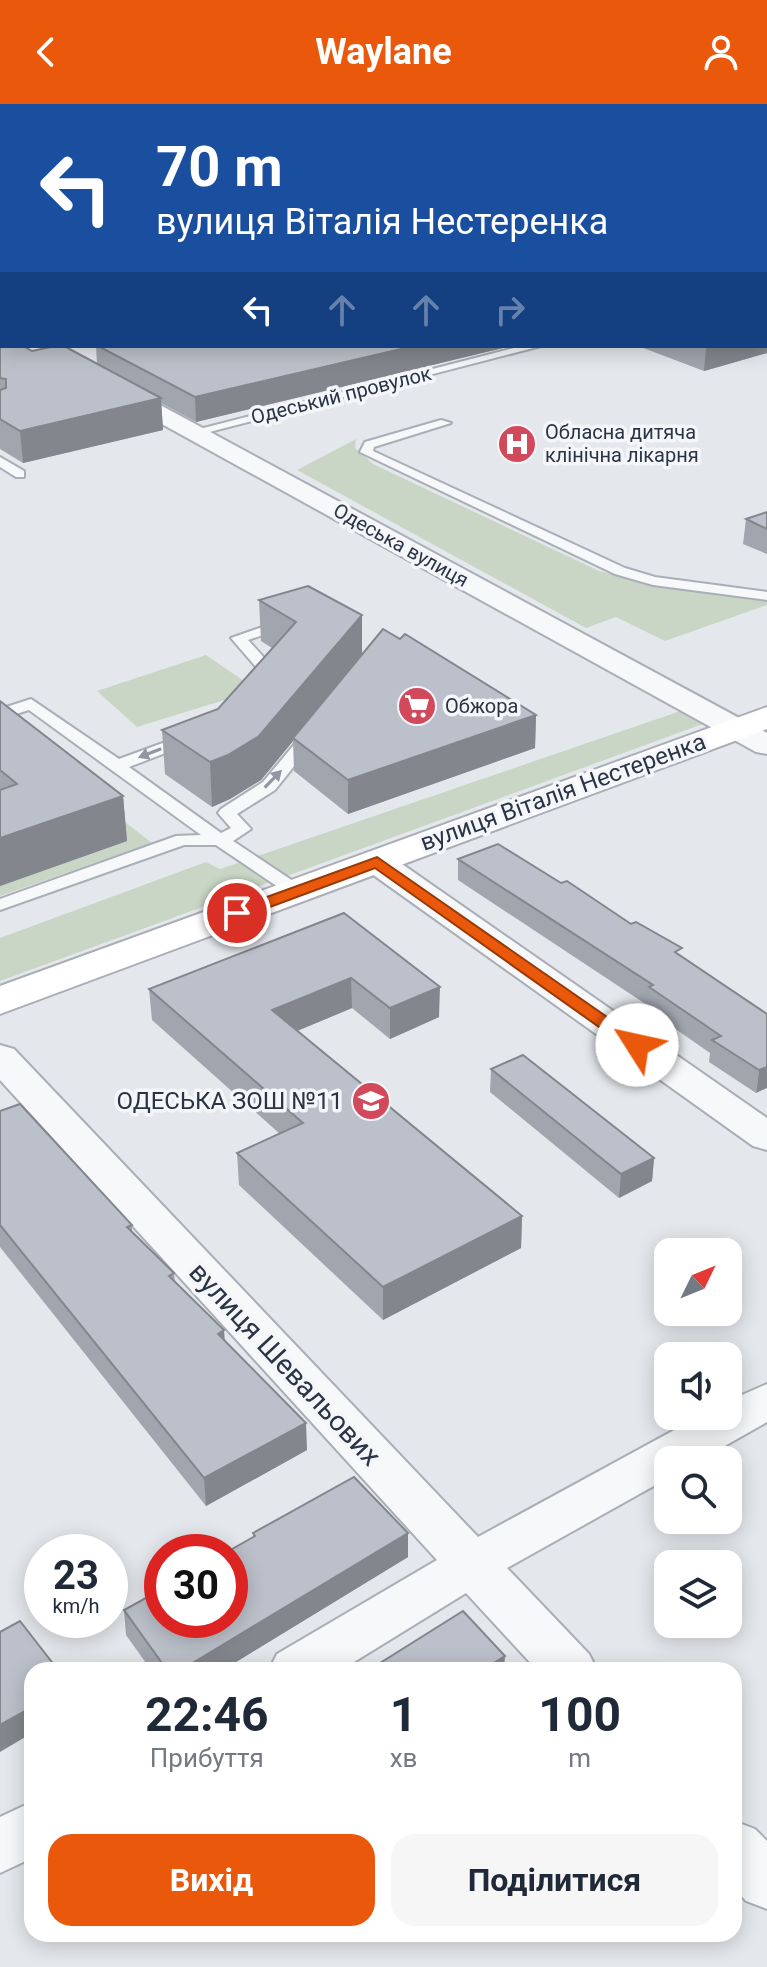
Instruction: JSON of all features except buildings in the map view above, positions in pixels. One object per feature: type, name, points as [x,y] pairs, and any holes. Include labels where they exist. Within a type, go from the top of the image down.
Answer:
[{"type":"main road","name":"вулиця Віталія Нестеренка","points":[[0,1001],[377,862],[757,730]]},
{"type":"street","name":"Одеська вулиця","points":[[39,348],[757,730]]},
{"type":"street","points":[[69,365],[98,358]]},
{"type":"street","points":[[377,862],[767,1137]]},
{"type":"street","name":"вулиця Шевальових","points":[[0,1057],[563,1662]]},
{"type":"street","points":[[309,1662],[472,1564],[767,1401]]},
{"type":"street","points":[[0,1847],[24,1833]]},
{"type":"street","points":[[742,1855],[767,1882]]},
{"type":"lane","name":"Одеський провулок","points":[[194,432],[527,348]]},
{"type":"lane","points":[[445,423],[369,445],[366,452],[620,571],[653,581],[767,596]]},
{"type":"lane","points":[[0,461],[20,474]]},
{"type":"lane","points":[[262,692],[270,673],[238,638],[301,617]]},
{"type":"lane","points":[[0,714],[31,704],[296,891]]},
{"type":"lane","points":[[0,905],[182,840],[220,840],[242,829],[227,813],[269,786],[324,719]]},
{"type":"lane","points":[[116,766],[202,734]]},
{"type":"green space","points":[[356,439],[355,448],[373,464],[599,571],[632,579],[756,589],[757,595],[767,600],[767,605],[665,641],[616,617],[586,628],[297,470]]},
{"type":"green space","points":[[206,655],[257,690],[137,727],[97,691]]},
{"type":"green space","points":[[695,706],[711,721],[0,981],[0,938],[206,862],[220,869]]},
{"type":"green space","points":[[0,725],[152,843],[0,896]]},
{"type":"place","name":"Обласна дитяча клінічна лікарня","points":[[517,444]]},
{"type":"place","name":"Обжора","points":[[417,706]]},
{"type":"place","name":"ОДЕСЬКА ЗОШ №11","points":[[371,1101]]},
{"type":"route","points":[[237,913],[377,862],[637,1045]]}]
